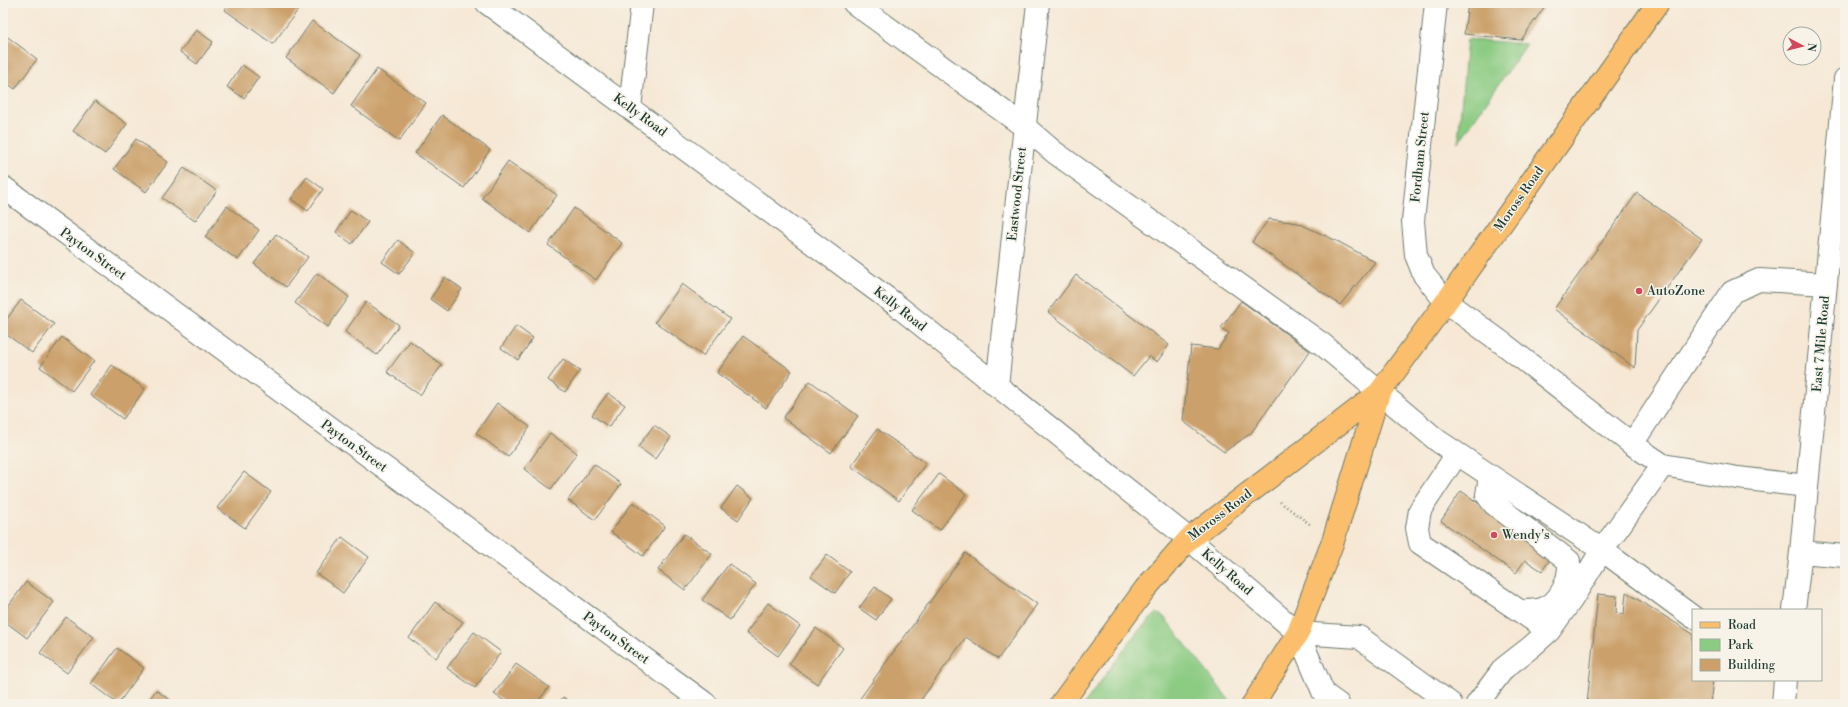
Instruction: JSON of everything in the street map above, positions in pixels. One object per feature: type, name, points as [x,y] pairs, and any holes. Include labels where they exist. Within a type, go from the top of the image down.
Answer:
[{"type":"main road","name":"Moross Road","points":[[1061,704],[1145,588],[1189,539],[1379,393],[1446,302],[1658,3]]},
{"type":"main road","name":"Moross Road","points":[[1254,704],[1298,633],[1332,541],[1379,393]]},
{"type":"street","name":"Kelly Road","points":[[487,3],[895,304],[1189,539],[1298,633],[1324,694],[1338,704]]},
{"type":"street","points":[[630,108],[642,3]]},
{"type":"street","points":[[854,3],[1025,127],[1054,152],[1322,344],[1438,441],[1602,550],[1692,616]]},
{"type":"street","name":"Eastwood Street","points":[[997,386],[1038,3]]},
{"type":"street","name":"Fordham Street","points":[[1436,3],[1413,220],[1413,238],[1416,255],[1424,275],[1446,302],[1505,345],[1632,444],[1663,465]]},
{"type":"street","name":"East 7 Mile Road","points":[[1794,609],[1801,552],[1845,79]]},
{"type":"street","name":"Payton Street","points":[[3,187],[706,704]]},
{"type":"street","points":[[1632,444],[1732,292],[1758,280],[1826,284]]},
{"type":"street","points":[[1457,454],[1420,510],[1417,528],[1420,543],[1549,631]]},
{"type":"street","points":[[1477,704],[1504,668],[1549,631],[1572,599],[1602,550],[1663,465],[1738,478],[1807,486]]},
{"type":"street","points":[[1490,476],[1487,495],[1494,504],[1568,561],[1570,572],[1561,593],[1553,603],[1541,610],[1520,611]]},
{"type":"street","points":[[1801,552],[1845,556]]},
{"type":"street","points":[[1298,633],[1359,636],[1451,704]]},
{"type":"street","points":[[1782,704],[1786,681]]},
{"type":"path","points":[[1279,502],[1313,527]]},
{"type":"green space","points":[[1467,39],[1527,44],[1458,143]]},
{"type":"green space","points":[[1157,613],[1164,617],[1230,701],[1228,704],[1084,704],[1137,632]]},
{"type":"building","points":[[229,3],[294,3],[300,7],[273,44],[225,10]]},
{"type":"building","points":[[1468,3],[1551,3],[1545,6],[1521,40],[1464,34]]},
{"type":"building","points":[[312,21],[360,55],[334,93],[286,58]]},
{"type":"building","points":[[196,30],[213,42],[197,64],[180,52]]},
{"type":"building","points":[[5,35],[37,59],[15,89],[3,80],[3,37]]},
{"type":"building","points":[[242,65],[259,77],[244,98],[227,87]]},
{"type":"building","points":[[377,69],[426,103],[399,141],[351,106]]},
{"type":"building","points":[[95,101],[127,124],[105,154],[73,131]]},
{"type":"building","points":[[442,115],[490,150],[464,188],[415,153]]},
{"type":"building","points":[[136,139],[168,162],[146,192],[114,169]]},
{"type":"building","points":[[508,161],[557,195],[530,233],[482,198]]},
{"type":"building","points":[[184,168],[217,191],[195,221],[162,198]]},
{"type":"building","points":[[307,177],[323,189],[308,211],[291,199]]},
{"type":"building","points":[[1637,193],[1702,239],[1637,330],[1635,368],[1554,309]]},
{"type":"building","points":[[227,206],[259,230],[238,260],[205,237]]},
{"type":"building","points":[[574,208],[622,243],[596,280],[548,245]]},
{"type":"building","points":[[351,210],[368,222],[352,244],[336,232]]},
{"type":"building","points":[[1269,219],[1298,223],[1341,243],[1375,262],[1340,305],[1252,242]]},
{"type":"building","points":[[276,234],[308,257],[286,287],[254,264]]},
{"type":"building","points":[[398,240],[415,253],[399,274],[382,262]]},
{"type":"building","points":[[317,273],[349,297],[328,327],[295,303]]},
{"type":"building","points":[[1076,275],[1169,345],[1157,362],[1149,356],[1133,376],[1048,312]]},
{"type":"building","points":[[445,277],[462,289],[447,311],[430,299]]},
{"type":"building","points":[[682,284],[730,319],[703,356],[655,322]]},
{"type":"building","points":[[21,300],[54,324],[32,353],[3,332],[3,324]]},
{"type":"building","points":[[1241,301],[1310,351],[1251,433],[1224,452],[1183,421],[1191,346],[1218,349],[1229,333],[1221,328]]},
{"type":"building","points":[[366,302],[399,325],[377,355],[345,332]]},
{"type":"building","points":[[516,326],[533,338],[518,360],[501,348]]},
{"type":"building","points":[[743,336],[792,371],[766,408],[717,373]]},
{"type":"building","points":[[62,337],[94,361],[72,391],[40,367]]},
{"type":"building","points":[[410,341],[442,365],[420,395],[387,372]]},
{"type":"building","points":[[563,359],[580,371],[565,392],[548,380]]},
{"type":"building","points":[[112,365],[145,389],[123,419],[90,395]]},
{"type":"building","points":[[810,381],[858,416],[831,453],[783,418]]},
{"type":"building","points":[[608,393],[625,405],[609,427],[592,415]]},
{"type":"building","points":[[497,403],[530,427],[508,457],[476,433]]},
{"type":"building","points":[[654,425],[671,437],[655,459],[638,447]]},
{"type":"building","points":[[877,429],[926,463],[899,501],[851,466]]},
{"type":"building","points":[[550,433],[577,453],[551,489],[524,469]]},
{"type":"building","points":[[594,464],[621,484],[595,520],[568,500]]},
{"type":"building","points":[[244,472],[271,492],[245,528],[217,508]]},
{"type":"building","points":[[939,474],[966,494],[940,530],[912,510]]},
{"type":"building","points":[[737,486],[753,498],[738,520],[721,508]]},
{"type":"building","points":[[1461,491],[1553,555],[1542,571],[1525,560],[1516,573],[1441,521]]},
{"type":"building","points":[[633,502],[665,526],[643,556],[611,532]]},
{"type":"building","points":[[684,534],[712,554],[685,590],[658,570]]},
{"type":"building","points":[[342,537],[369,557],[343,593],[316,573]]},
{"type":"building","points":[[965,553],[1037,604],[998,659],[966,637],[918,704],[856,704]]},
{"type":"building","points":[[827,555],[850,572],[835,593],[811,576]]},
{"type":"building","points":[[729,564],[756,584],[730,620],[702,600]]},
{"type":"building","points":[[26,582],[54,602],[27,638],[3,620],[3,613]]},
{"type":"building","points":[[875,587],[891,599],[876,620],[859,608]]},
{"type":"building","points":[[1626,592],[1692,633],[1692,681],[1713,681],[1710,704],[1587,704],[1598,594],[1617,596],[1616,613],[1624,614]]},
{"type":"building","points":[[435,602],[463,622],[436,658],[409,638]]},
{"type":"building","points":[[768,603],[800,626],[778,656],[746,633]]},
{"type":"building","points":[[66,617],[94,637],[67,673],[40,653]]},
{"type":"building","points":[[816,628],[843,648],[817,684],[789,664]]},
{"type":"building","points":[[474,632],[501,652],[475,688],[447,668]]},
{"type":"building","points":[[117,648],[144,668],[118,704],[91,684]]},
{"type":"building","points":[[516,664],[549,687],[536,704],[509,704],[494,694]]},
{"type":"building","points":[[156,690],[176,704],[146,704]]},
{"type":"building","points":[[563,697],[572,704],[558,704]]},
{"type":"place","name":"AutoZone","points":[[1639,291]]},
{"type":"place","name":"Wendy's","points":[[1494,535]]}]
